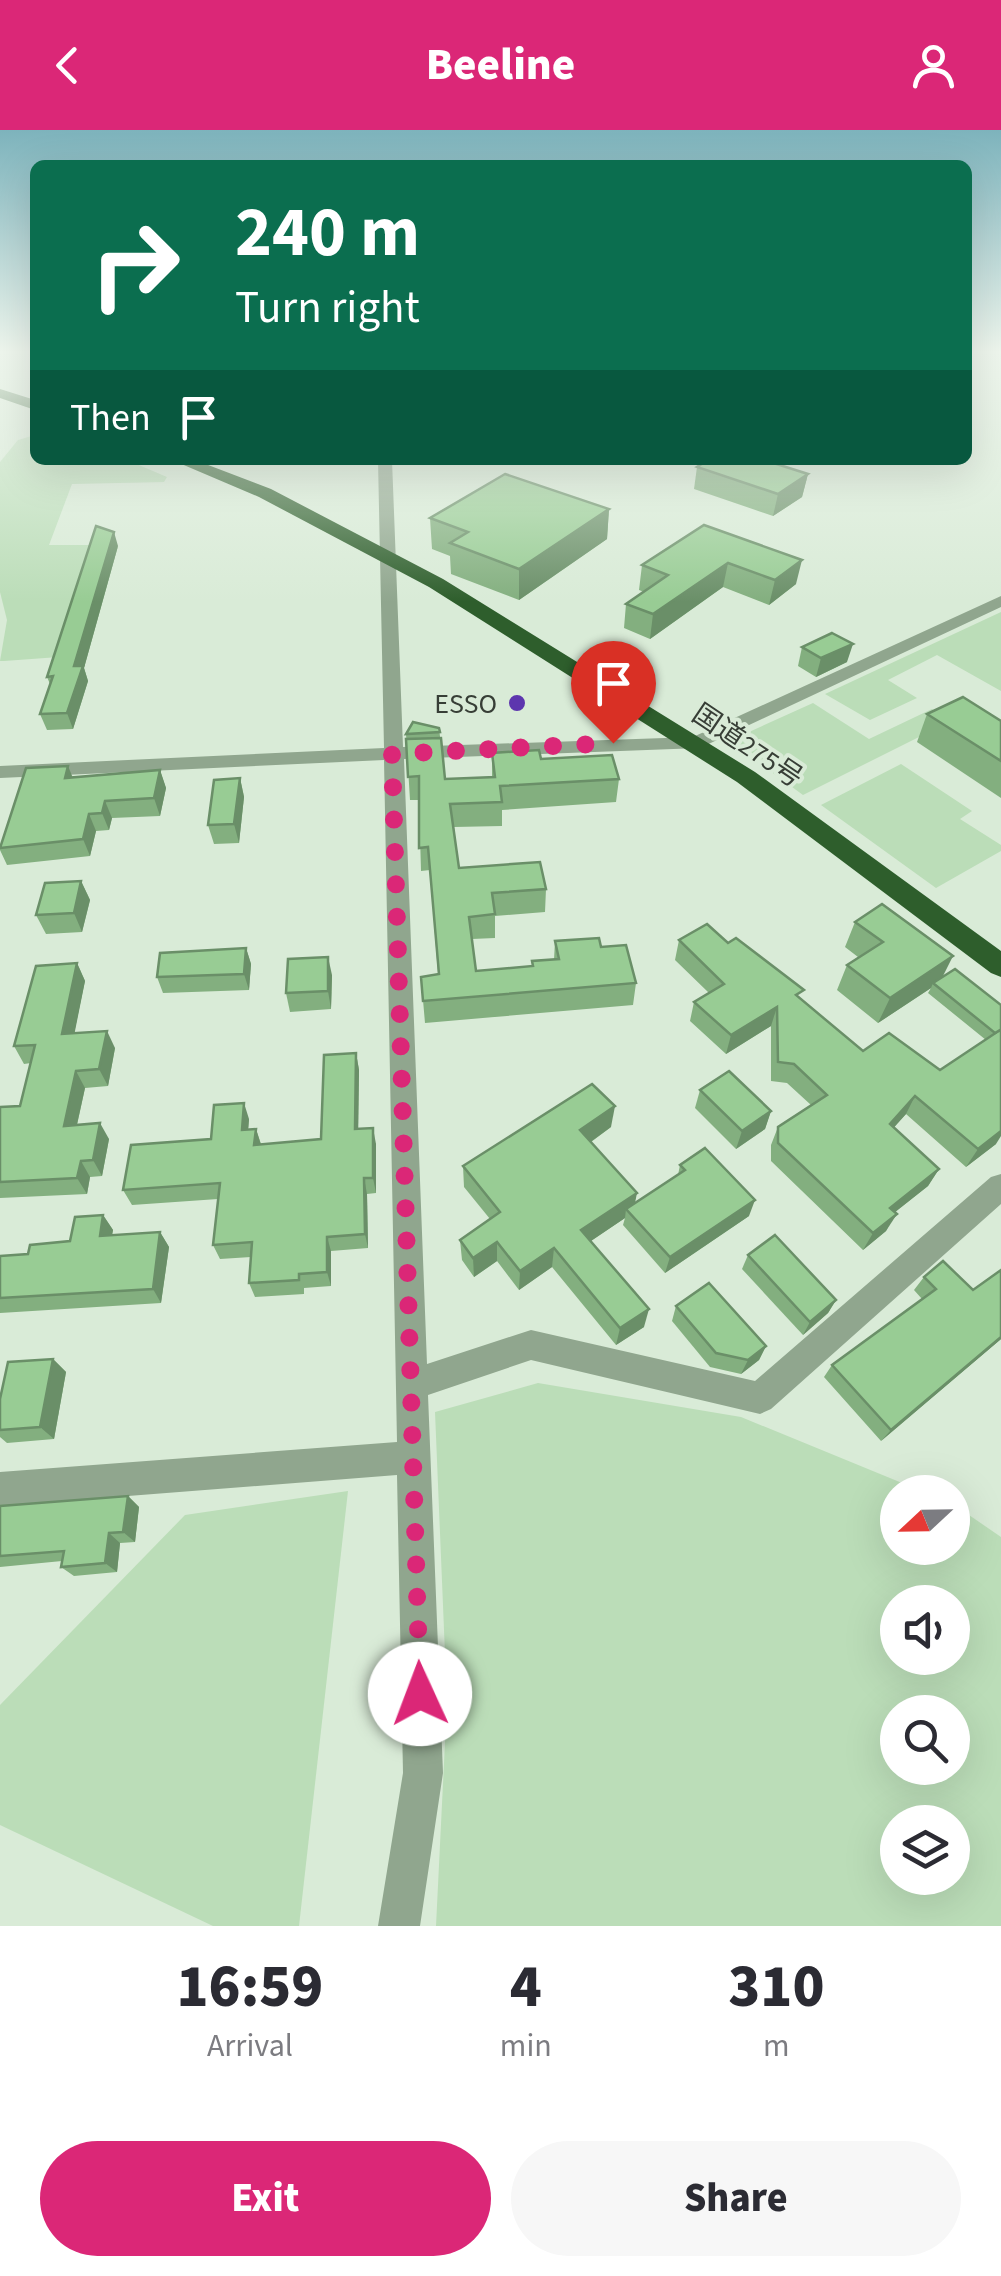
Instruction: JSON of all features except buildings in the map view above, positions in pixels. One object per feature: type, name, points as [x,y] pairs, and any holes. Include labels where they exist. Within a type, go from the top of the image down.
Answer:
[{"type":"highway","name":"国道275号","points":[[193,465],[265,493],[436,583],[746,777],[1001,966]]},
{"type":"street","points":[[386,465],[423,1773],[399,1926]]},
{"type":"street","points":[[0,772],[690,742],[1001,601]]},
{"type":"street","points":[[411,1385],[532,1344],[760,1398],[1001,1186]]},
{"type":"street","points":[[0,1489],[413,1458]]},
{"type":"green space","points":[[30,436],[30,465],[139,465],[167,477],[164,482],[72,484],[49,545],[95,545],[59,657],[0,661],[7,620],[0,592],[0,462],[18,440]]},
{"type":"green space","points":[[1001,612],[1001,691],[937,655],[888,680],[917,698],[870,720],[825,694]]},
{"type":"green space","points":[[813,703],[869,739],[932,709],[951,721],[803,795],[729,741]]},
{"type":"green space","points":[[901,764],[972,811],[960,819],[1001,845],[1001,851],[936,888],[821,805]]},
{"type":"green space","points":[[538,1383],[741,1417],[883,1475],[880,1565],[970,1565],[970,1516],[1001,1537],[1001,1926],[436,1926],[447,1702],[435,1412]]},
{"type":"green space","points":[[348,1491],[299,1926],[213,1926],[0,1825],[0,1705],[185,1515]]},
{"type":"place","name":"ESSO","points":[[517,703]]},
{"type":"route","points":[[420,1694],[392,754],[613,743]]}]
